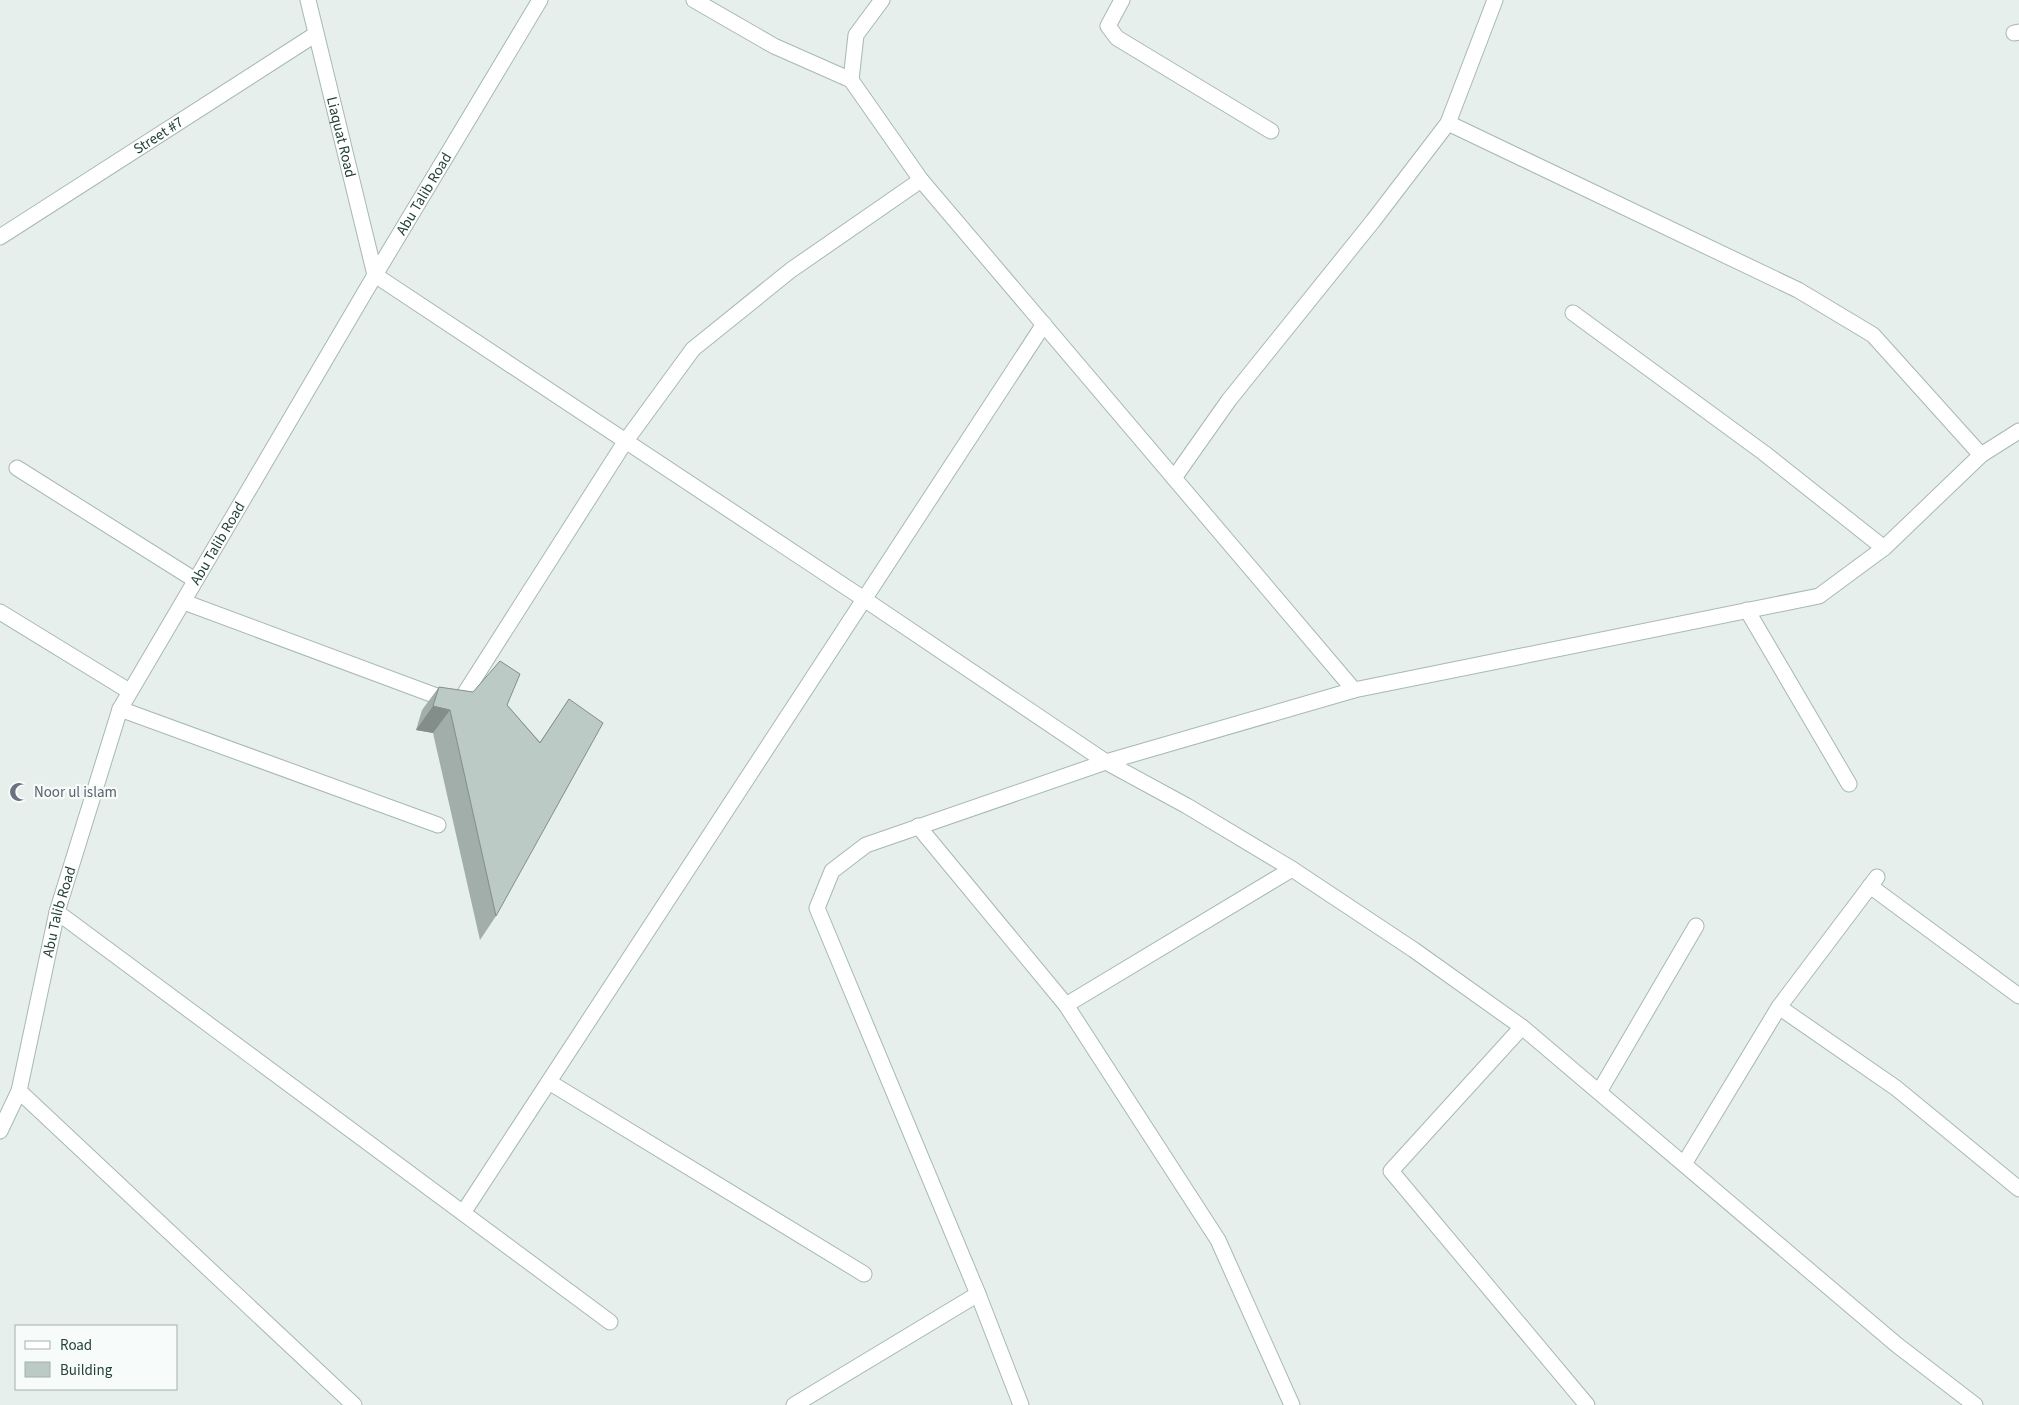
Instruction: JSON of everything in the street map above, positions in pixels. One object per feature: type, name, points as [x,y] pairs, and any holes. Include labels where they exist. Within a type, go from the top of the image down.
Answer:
[{"type":"street","name":"Liaquat Road","points":[[308,0],[375,275]]},
{"type":"street","name":"Abu Talib Road","points":[[0,1130],[19,1091],[57,912],[120,709],[375,275],[540,0]]},
{"type":"street","points":[[694,0],[774,46],[851,80],[922,180],[1354,690]]},
{"type":"street","points":[[851,80],[856,35],[882,0]]},
{"type":"street","points":[[1122,0],[1108,26],[1117,38],[1271,131]]},
{"type":"street","points":[[1174,478],[1229,400],[1374,220],[1448,122],[1495,0]]},
{"type":"street","name":"Street #7","points":[[0,237],[316,34]]},
{"type":"street","points":[[1448,122],[1798,290],[1873,335],[1981,455]]},
{"type":"street","points":[[184,602],[458,704],[625,442],[693,349],[791,270],[922,180]]},
{"type":"street","points":[[375,275],[1106,762],[1188,806],[1292,869],[1414,950],[1522,1027],[1897,1345],[1975,1405]]},
{"type":"street","points":[[1573,313],[1764,454],[1884,548]]},
{"type":"street","points":[[463,1213],[1044,324]]},
{"type":"street","points":[[1021,1405],[978,1294],[817,908],[832,871],[866,845],[918,826],[1106,762],[1354,690],[1819,596],[1884,548],[1981,455],[2019,431]]},
{"type":"street","points":[[17,468],[195,580]]},
{"type":"street","points":[[1747,610],[1849,784]]},
{"type":"street","points":[[0,612],[130,691]]},
{"type":"street","points":[[120,709],[438,825]]},
{"type":"street","points":[[918,826],[1066,1006],[1218,1240],[1289,1404]]},
{"type":"street","points":[[1066,1006],[1292,869]]},
{"type":"street","points":[[1684,1164],[1779,1008],[1873,881],[2019,996]]},
{"type":"street","points":[[57,912],[610,1322]]},
{"type":"street","points":[[1598,1092],[1696,926]]},
{"type":"street","points":[[1779,1008],[1896,1088],[2019,1189]]},
{"type":"street","points":[[1522,1027],[1391,1171],[1587,1405]]},
{"type":"street","points":[[549,1082],[864,1274]]},
{"type":"street","points":[[19,1091],[354,1405]]},
{"type":"street","points":[[794,1405],[978,1294]]},
{"type":"building","points":[[500,661],[520,674],[507,705],[540,743],[569,699],[603,723],[496,916],[450,710],[433,706],[439,687],[473,692]]},
{"type":"place","name":"Noor ul islam","points":[[19,792]]}]
